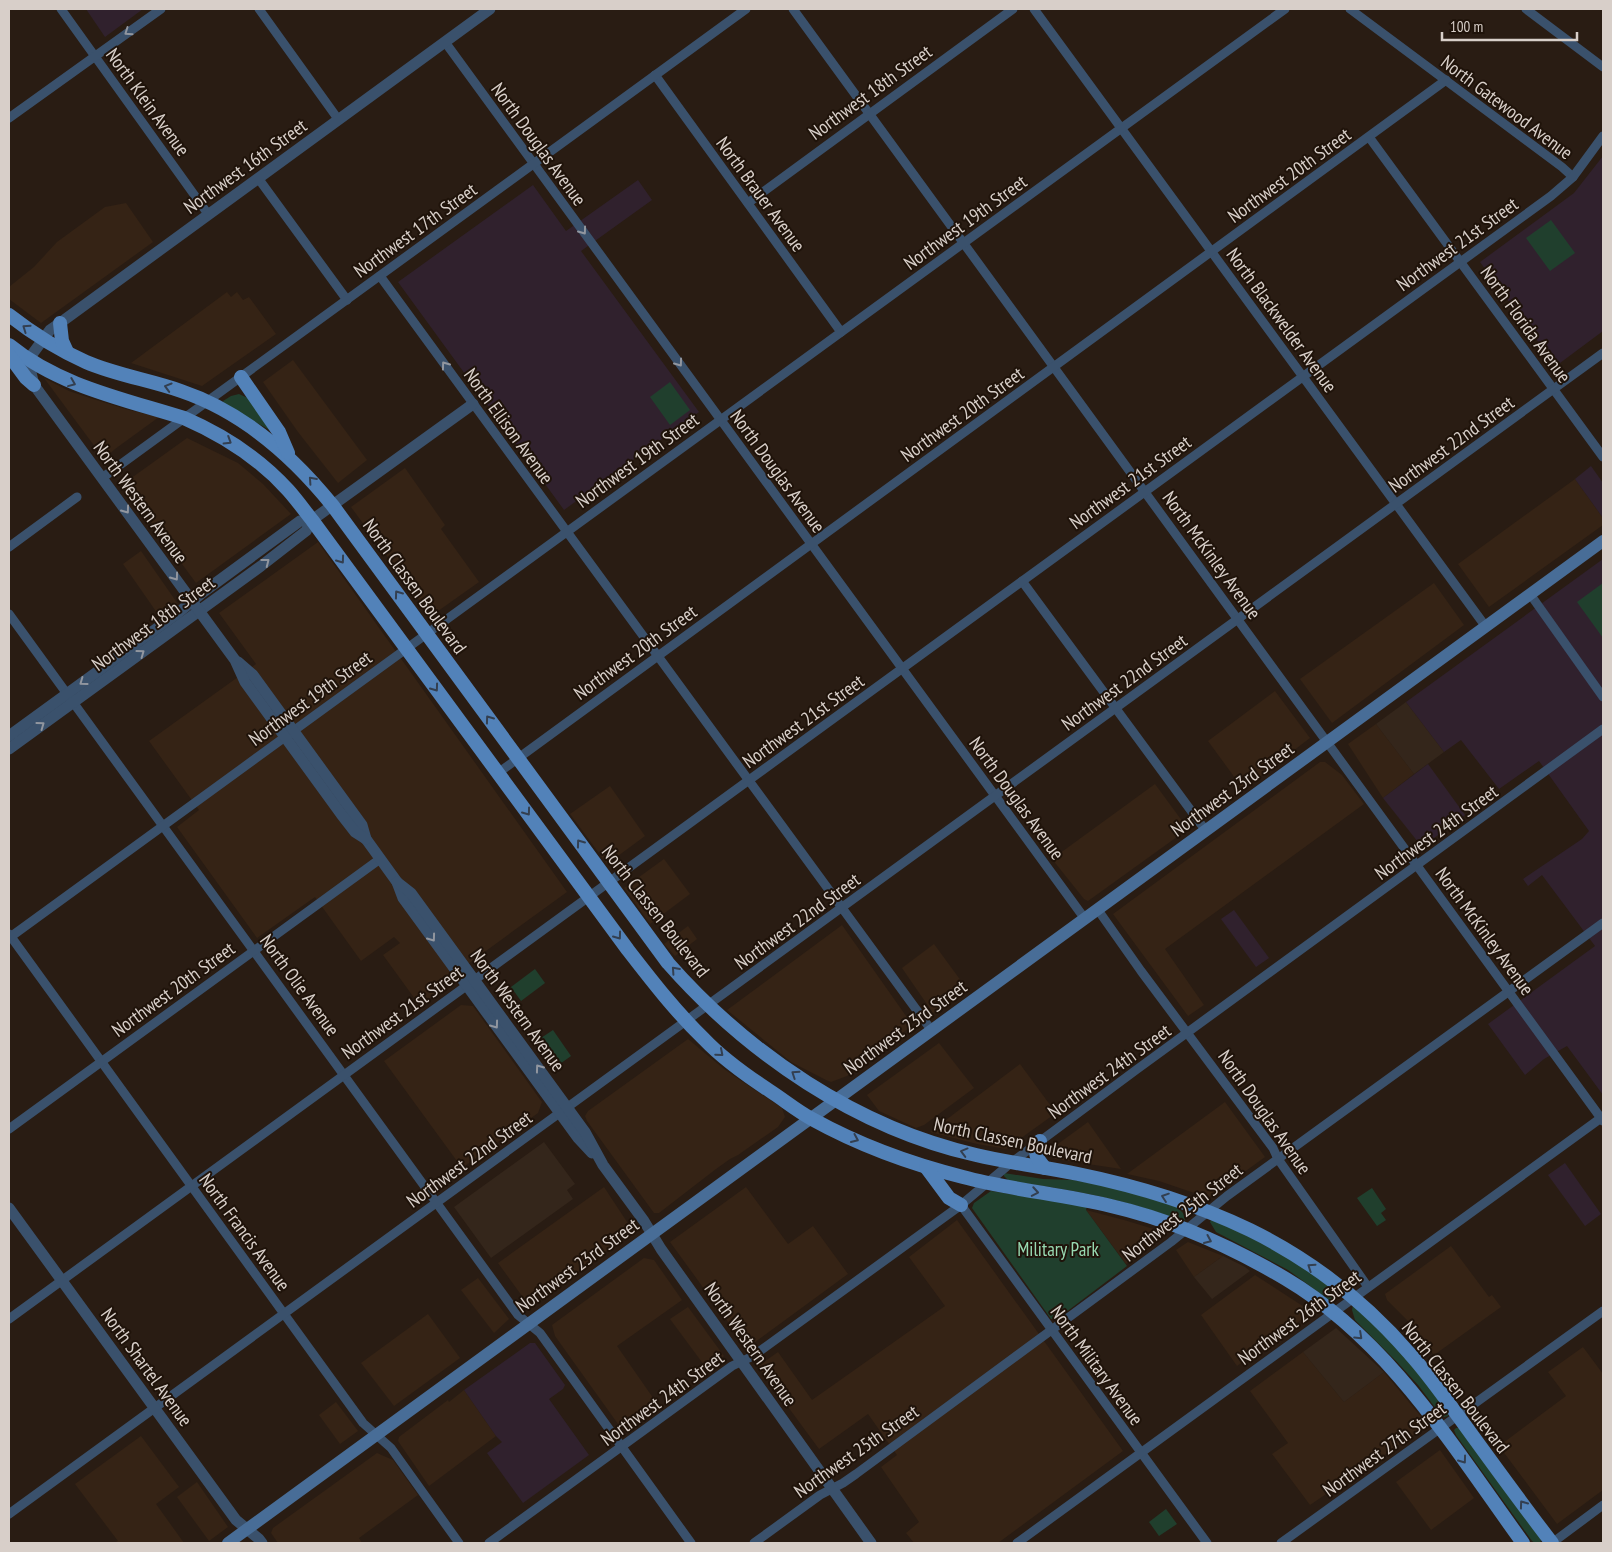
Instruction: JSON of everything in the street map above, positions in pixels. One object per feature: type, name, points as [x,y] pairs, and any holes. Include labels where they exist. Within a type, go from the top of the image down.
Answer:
[{"type":"main road","name":"North Classen Boulevard","points":[[9,315],[44,340],[86,362],[181,391],[236,416],[289,456],[333,506],[668,963],[709,1005],[768,1055],[797,1076],[836,1099],[885,1125],[914,1137],[976,1155],[1076,1173],[1142,1189],[1208,1212],[1250,1230],[1276,1244],[1354,1297],[1411,1354],[1552,1543]]},
{"type":"main road","points":[[60,323],[62,341],[68,352]]},
{"type":"main road","name":"North Classen Boulevard","points":[[9,345],[28,360],[82,387],[184,418],[227,440],[263,466],[289,491],[657,987],[704,1040],[723,1057],[756,1082],[811,1118],[888,1153],[926,1167],[987,1183],[1111,1206],[1185,1230],[1230,1250],[1287,1280],[1333,1313],[1383,1360],[1403,1382],[1440,1428],[1523,1543]]},
{"type":"main road","points":[[9,355],[26,378],[34,385]]},
{"type":"main road","points":[[241,377],[279,432],[289,456]]},
{"type":"main road","name":"Northwest 23rd Street","points":[[228,1543],[1603,541]]},
{"type":"main road","points":[[1040,1142],[1036,1155],[1045,1168]]},
{"type":"main road","points":[[926,1167],[948,1198],[961,1205]]},
{"type":"street","name":"North Klein Avenue","points":[[61,9],[208,214]]},
{"type":"street","points":[[9,118],[161,9]]},
{"type":"street","points":[[259,9],[338,120]]},
{"type":"street","name":"Northwest 16th Street","points":[[28,360],[50,330],[490,9]]},
{"type":"street","name":"Northwest 17th Street","points":[[102,478],[746,9]]},
{"type":"street","name":"North McKinley Avenue","points":[[793,9],[1602,1119]]},
{"type":"street","name":"Northwest 18th Street","points":[[748,203],[1013,9]]},
{"type":"street","name":"North Blackwelder Avenue","points":[[1034,9],[1486,627]]},
{"type":"street","name":"Northwest 19th Street","points":[[9,936],[163,826],[1284,9]]},
{"type":"street","name":"North Gatewood Avenue","points":[[1350,9],[1562,167],[1572,177]]},
{"type":"street","points":[[1526,9],[1603,67]]},
{"type":"street","name":"North Douglas Avenue","points":[[445,42],[1085,919]]},
{"type":"street","name":"North Brauer Avenue","points":[[655,75],[841,332]]},
{"type":"street","name":"Northwest 20th Street","points":[[498,773],[1446,80]]},
{"type":"street","name":"North Florida Avenue","points":[[1369,136],[1603,457]]},
{"type":"street","name":"Northwest 21st Street","points":[[9,1319],[1564,186],[1603,136]]},
{"type":"street","points":[[258,178],[347,300]]},
{"type":"street","name":"North Ellison Avenue","points":[[380,276],[932,1031]]},
{"type":"street","name":"Northwest 22nd Street","points":[[9,1514],[1603,353]]},
{"type":"street","name":"North Western Avenue","points":[[28,360],[34,385],[234,660],[245,682],[289,734],[355,832],[366,839],[397,882],[403,898],[471,983],[563,1110],[585,1132],[603,1165],[871,1543]]},
{"type":"street","name":"Northwest 18th Street","points":[[9,749],[70,698],[240,565],[300,522],[312,520],[333,506],[473,404]]},
{"type":"street","points":[[9,547],[77,497]]},
{"type":"street","name":"Northwest 18th Street","points":[[9,736],[70,698],[199,611],[248,576],[306,530],[312,520]]},
{"type":"street","points":[[240,565],[248,576]]},
{"type":"street","points":[[1022,581],[1206,831]]},
{"type":"street","points":[[1530,594],[1603,697]]},
{"type":"street","name":"North Olie Avenue","points":[[9,614],[518,1314],[540,1333],[691,1543]]},
{"type":"street","name":"Northwest 24th Street","points":[[489,1543],[732,1366],[753,1356],[961,1205],[1012,1162],[1603,730]]},
{"type":"street","name":"Northwest 20th Street","points":[[9,1129],[380,858]]},
{"type":"street","name":"North Douglas Avenue","points":[[1098,910],[1273,1148],[1278,1159],[1368,1287]]},
{"type":"street","name":"Northwest 25th Street","points":[[754,1543],[820,1495],[843,1483],[1171,1242],[1227,1196],[1603,922]]},
{"type":"street","name":"North Francis Avenue","points":[[9,936],[363,1423],[391,1448],[459,1543]]},
{"type":"street","name":"Northwest 26th Street","points":[[1017,1543],[1602,1119]]},
{"type":"street","name":"North Military Avenue","points":[[961,1205],[1207,1543]]},
{"type":"street","name":"North Shartel Avenue","points":[[9,1208],[236,1520],[262,1543]]},
{"type":"street","name":"Northwest 27th Street","points":[[1281,1543],[1603,1311]]},
{"type":"street","points":[[1552,1543],[1603,1506]]},
{"type":"shaded area","points":[[86,9],[143,9],[105,37]]},
{"type":"shaded area","points":[[1603,156],[1603,331],[1556,366],[1480,262],[1574,193]]},
{"type":"shaded area","points":[[638,180],[652,200],[581,251],[699,412],[564,510],[398,282],[533,185],[566,231]]},
{"type":"shaded area","points":[[126,203],[153,242],[41,323],[9,299],[9,287],[34,267],[57,242],[105,207]]},
{"type":"shaded area","points":[[227,292],[231,297],[237,292],[243,300],[249,297],[276,334],[202,386],[131,363]]},
{"type":"shaded area","points":[[293,360],[367,460],[338,483],[298,432],[263,382]]},
{"type":"shaded area","points":[[44,378],[69,391],[129,410],[159,417],[104,459]]},
{"type":"shaded area","points":[[187,438],[238,463],[263,484],[291,514],[196,583],[123,484]]},
{"type":"shaded area","points":[[1591,466],[1603,483],[1603,518],[1575,479]]},
{"type":"shaded area","points":[[405,468],[445,525],[441,529],[479,582],[431,616],[351,507]]},
{"type":"shaded area","points":[[1575,479],[1603,518],[1603,525],[1489,607],[1458,564]]},
{"type":"shaded area","points":[[318,542],[567,892],[450,977],[436,993],[420,1006],[383,955],[400,943],[394,937],[361,961],[315,897],[257,938],[177,827],[199,810],[149,741],[256,664],[219,613]]},
{"type":"shaded area","points":[[141,551],[180,607],[162,620],[123,564]]},
{"type":"shaded area","points":[[1603,559],[1603,1095],[1567,1046],[1544,1059],[1525,1075],[1488,1024],[1595,946],[1542,875],[1528,886],[1523,879],[1582,839],[1589,831],[1539,761],[1499,789],[1461,740],[1444,752],[1406,702]]},
{"type":"shaded area","points":[[1434,583],[1464,625],[1332,723],[1300,679]]},
{"type":"shaded area","points":[[1275,691],[1310,738],[1243,789],[1208,741]]},
{"type":"shaded area","points":[[1406,702],[1444,752],[1414,774],[1376,724]]},
{"type":"shaded area","points":[[1376,724],[1414,774],[1383,798],[1348,744]]},
{"type":"shaded area","points":[[1320,762],[1325,762],[1342,775],[1364,804],[1165,949],[1204,1005],[1188,1016],[1113,914]]},
{"type":"shaded area","points":[[1428,764],[1465,815],[1422,847],[1383,798]]},
{"type":"shaded area","points":[[1155,784],[1188,829],[1088,901],[1084,899],[1052,859]]},
{"type":"shaded area","points":[[610,786],[645,836],[607,864],[570,814]]},
{"type":"shaded area","points":[[664,859],[690,894],[650,924],[624,888]]},
{"type":"shaded area","points":[[1234,910],[1269,958],[1256,967],[1221,919]]},
{"type":"shaded area","points":[[842,925],[911,1023],[910,1027],[847,1076],[831,1082],[791,1062],[727,1010]]},
{"type":"shaded area","points":[[688,926],[697,939],[675,956],[664,944]]},
{"type":"shaded area","points":[[934,944],[967,989],[933,1013],[902,968]]},
{"type":"shaded area","points":[[461,1005],[473,1006],[542,1102],[538,1113],[462,1168],[384,1061]]},
{"type":"shaded area","points":[[688,1039],[724,1069],[782,1108],[785,1117],[778,1127],[716,1169],[659,1213],[654,1213],[585,1116],[588,1111]]},
{"type":"shaded area","points":[[939,1043],[974,1088],[924,1125],[916,1128],[879,1111],[867,1095]]},
{"type":"shaded area","points":[[1020,1064],[1056,1113],[1006,1149],[930,1132]]},
{"type":"shaded area","points":[[1225,1102],[1265,1157],[1207,1199],[1159,1181],[1127,1174]]},
{"type":"shaded area","points":[[1088,1122],[1121,1169],[1055,1159],[1051,1149]]},
{"type":"shaded area","points":[[544,1142],[575,1184],[567,1190],[573,1199],[491,1258],[454,1207]]},
{"type":"shaded area","points":[[1565,1163],[1601,1214],[1585,1226],[1548,1175]]},
{"type":"shaded area","points":[[604,1187],[633,1231],[530,1307],[498,1263]]},
{"type":"shaded area","points":[[746,1187],[788,1244],[813,1226],[848,1274],[747,1348],[670,1242]]},
{"type":"shaded area","points":[[1086,1210],[1124,1220],[1167,1233],[1126,1264]]},
{"type":"shaded area","points":[[957,1220],[1123,1451],[998,1543],[914,1543],[906,1533],[919,1522],[881,1467],[897,1455],[868,1414],[819,1449],[758,1366],[778,1352],[812,1400],[945,1306],[909,1257]]},
{"type":"shaded area","points":[[1188,1242],[1223,1256],[1194,1277],[1176,1250]]},
{"type":"shaded area","points":[[1451,1246],[1489,1297],[1492,1295],[1501,1307],[1434,1355],[1416,1329],[1387,1300],[1385,1294]]},
{"type":"shaded area","points":[[1223,1256],[1250,1271],[1212,1299],[1194,1277]]},
{"type":"shaded area","points":[[644,1258],[654,1260],[682,1300],[617,1346],[658,1405],[623,1431],[555,1336],[552,1325]]},
{"type":"shaded area","points":[[1255,1275],[1312,1312],[1237,1366],[1201,1315]]},
{"type":"shaded area","points":[[478,1278],[509,1319],[494,1333],[461,1290]]},
{"type":"shaded area","points":[[688,1307],[724,1356],[707,1369],[670,1319]]},
{"type":"shaded area","points":[[428,1314],[460,1358],[394,1406],[361,1363]]},
{"type":"shaded area","points":[[1336,1328],[1384,1372],[1344,1402],[1303,1352]]},
{"type":"shaded area","points":[[530,1343],[535,1343],[565,1385],[563,1389],[549,1399],[589,1455],[523,1503],[487,1453],[502,1442],[464,1390]]},
{"type":"shaded area","points":[[1583,1347],[1603,1374],[1603,1490],[1557,1524],[1499,1446],[1566,1396],[1548,1372]]},
{"type":"shaded area","points":[[1303,1352],[1344,1402],[1384,1372],[1428,1425],[1310,1505],[1272,1454],[1288,1443],[1250,1391]]},
{"type":"shaded area","points":[[464,1390],[496,1436],[429,1486],[398,1441],[399,1437]]},
{"type":"shaded area","points":[[336,1402],[358,1431],[340,1444],[319,1415]]},
{"type":"shaded area","points":[[141,1436],[179,1487],[156,1504],[184,1543],[114,1543],[118,1541],[75,1484]]},
{"type":"shaded area","points":[[1440,1450],[1474,1498],[1431,1530],[1396,1482]]},
{"type":"shaded area","points":[[377,1453],[393,1460],[418,1495],[359,1538],[362,1543],[278,1543],[271,1533],[273,1528]]},
{"type":"shaded area","points":[[197,1482],[228,1527],[209,1541],[177,1497]]},
{"type":"green space","points":[[1551,220],[1575,253],[1550,271],[1526,238]]},
{"type":"green space","points":[[670,382],[690,410],[670,425],[650,397]]},
{"type":"green space","points":[[239,394],[250,399],[273,432],[224,404],[223,401]]},
{"type":"green space","points":[[1603,583],[1603,638],[1577,602]]},
{"type":"green space","points":[[535,969],[545,983],[521,1001],[511,987]]},
{"type":"green space","points":[[553,1030],[571,1056],[557,1066],[538,1040]]},
{"type":"green space","points":[[1004,1173],[1043,1179],[1073,1180],[1112,1187],[1177,1207],[1183,1213],[1185,1220],[1097,1196],[1009,1181],[1004,1176]]},
{"type":"green space","points":[[1372,1188],[1386,1209],[1381,1213],[1386,1220],[1377,1226],[1357,1198]]},
{"type":"green space","name":"Military Park","points":[[991,1191],[1087,1206],[1086,1210],[1127,1266],[1057,1319],[1051,1319],[972,1208],[974,1203]]},
{"type":"green space","points":[[1211,1220],[1257,1241],[1313,1273],[1334,1291],[1336,1296],[1335,1302],[1332,1302],[1288,1270],[1216,1232],[1210,1222]]},
{"type":"green space","points":[[1353,1305],[1401,1350],[1448,1412],[1448,1416],[1444,1417],[1440,1414],[1418,1385],[1355,1320],[1352,1310]]},
{"type":"green space","points":[[1459,1428],[1539,1536],[1540,1543],[1532,1541],[1456,1435],[1454,1430]]},
{"type":"green space","points":[[1166,1509],[1177,1524],[1159,1536],[1149,1522]]}]
